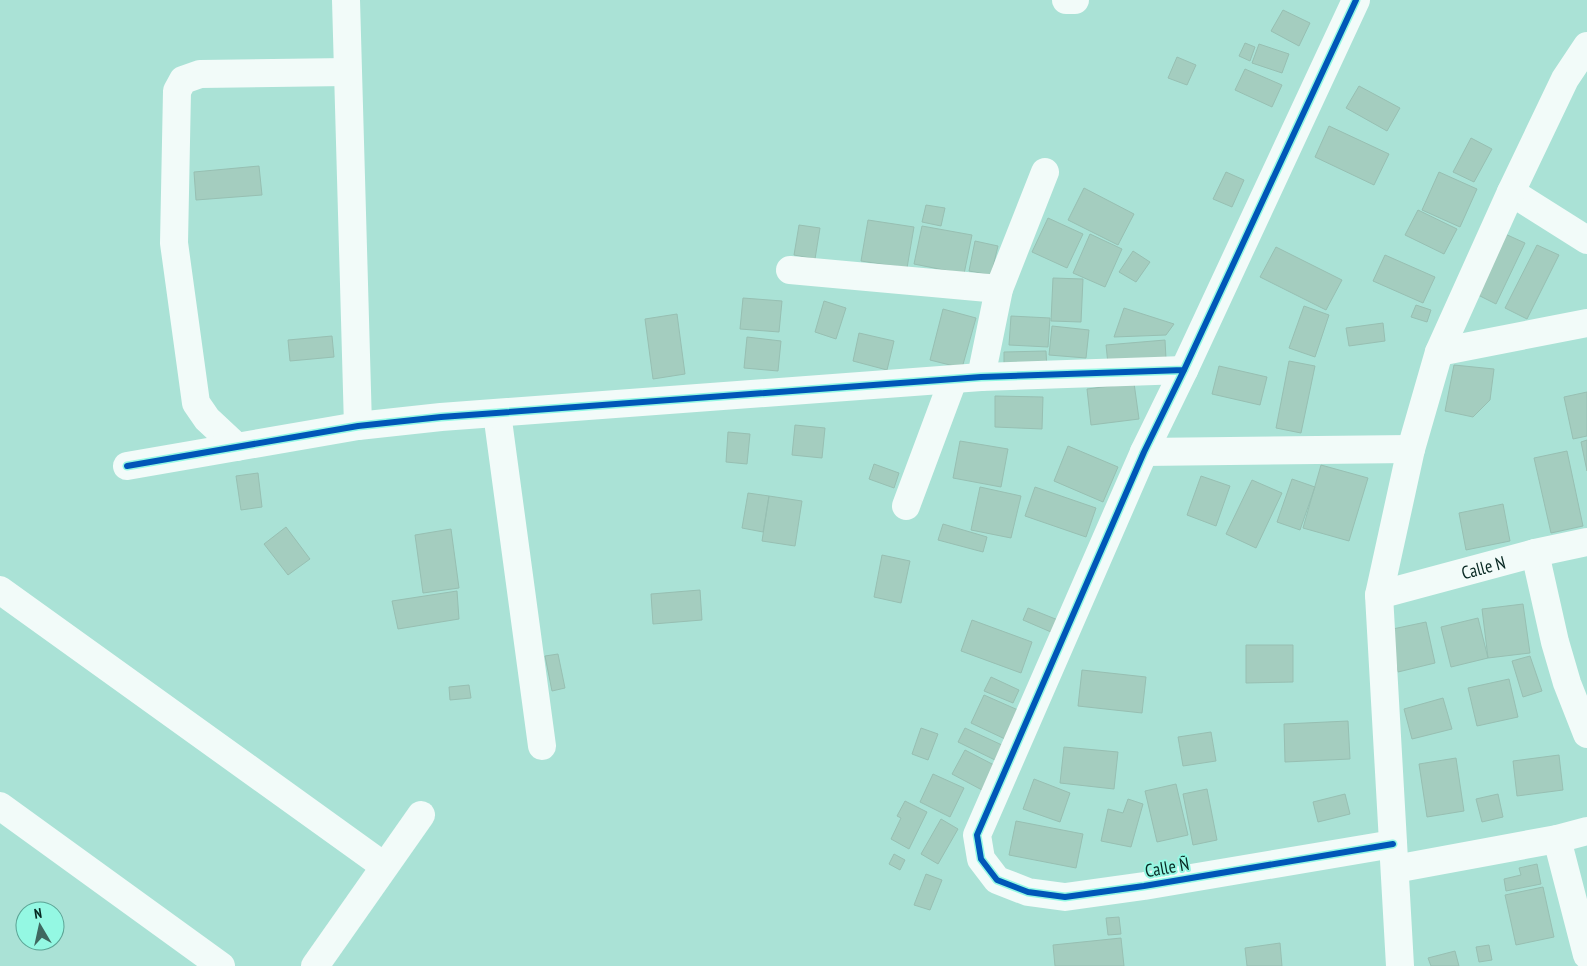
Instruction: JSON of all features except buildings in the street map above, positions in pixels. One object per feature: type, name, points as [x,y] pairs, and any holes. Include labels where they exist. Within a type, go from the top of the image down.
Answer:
[{"type":"street","points":[[346,0],[358,426]]},
{"type":"street","points":[[1066,0],[1075,0]]},
{"type":"street","points":[[1356,0],[1144,452],[1411,449]]},
{"type":"street","points":[[1400,966],[1379,595],[1411,449],[1439,352],[1511,192],[1565,79],[1587,46]]},
{"type":"street","points":[[237,447],[207,420],[196,403],[174,243],[177,91],[184,80],[200,74],[348,72]]},
{"type":"street","points":[[981,378],[999,289],[1044,172]]},
{"type":"street","points":[[1511,192],[1587,240]]},
{"type":"street","points":[[790,270],[999,289]]},
{"type":"street","points":[[1439,352],[1587,323]]},
{"type":"street","points":[[127,466],[358,426],[441,417],[981,378],[1184,370]]},
{"type":"street","points":[[906,506],[953,380]]},
{"type":"street","points":[[497,413],[542,746]]},
{"type":"street","name":"Calle Ñ","points":[[1144,452],[978,835],[981,859],[997,880],[1028,892],[1065,897],[1394,856],[1557,839],[1587,831]]},
{"type":"street","name":"Calle N","points":[[1379,595],[1535,553],[1587,542]]},
{"type":"street","points":[[1535,553],[1555,642],[1567,683],[1587,734]]},
{"type":"street","points":[[0,590],[384,866]]},
{"type":"street","points":[[0,806],[221,966]]},
{"type":"street","points":[[315,966],[421,815]]},
{"type":"street","points":[[1557,839],[1587,955]]},
{"type":"cycle path","points":[[1356,0],[1144,452],[977,835],[981,859],[997,880],[1028,892],[1065,897],[1144,886],[1393,844]]},
{"type":"cycle path","points":[[127,466],[358,426],[441,417],[981,377],[1184,370]]}]
